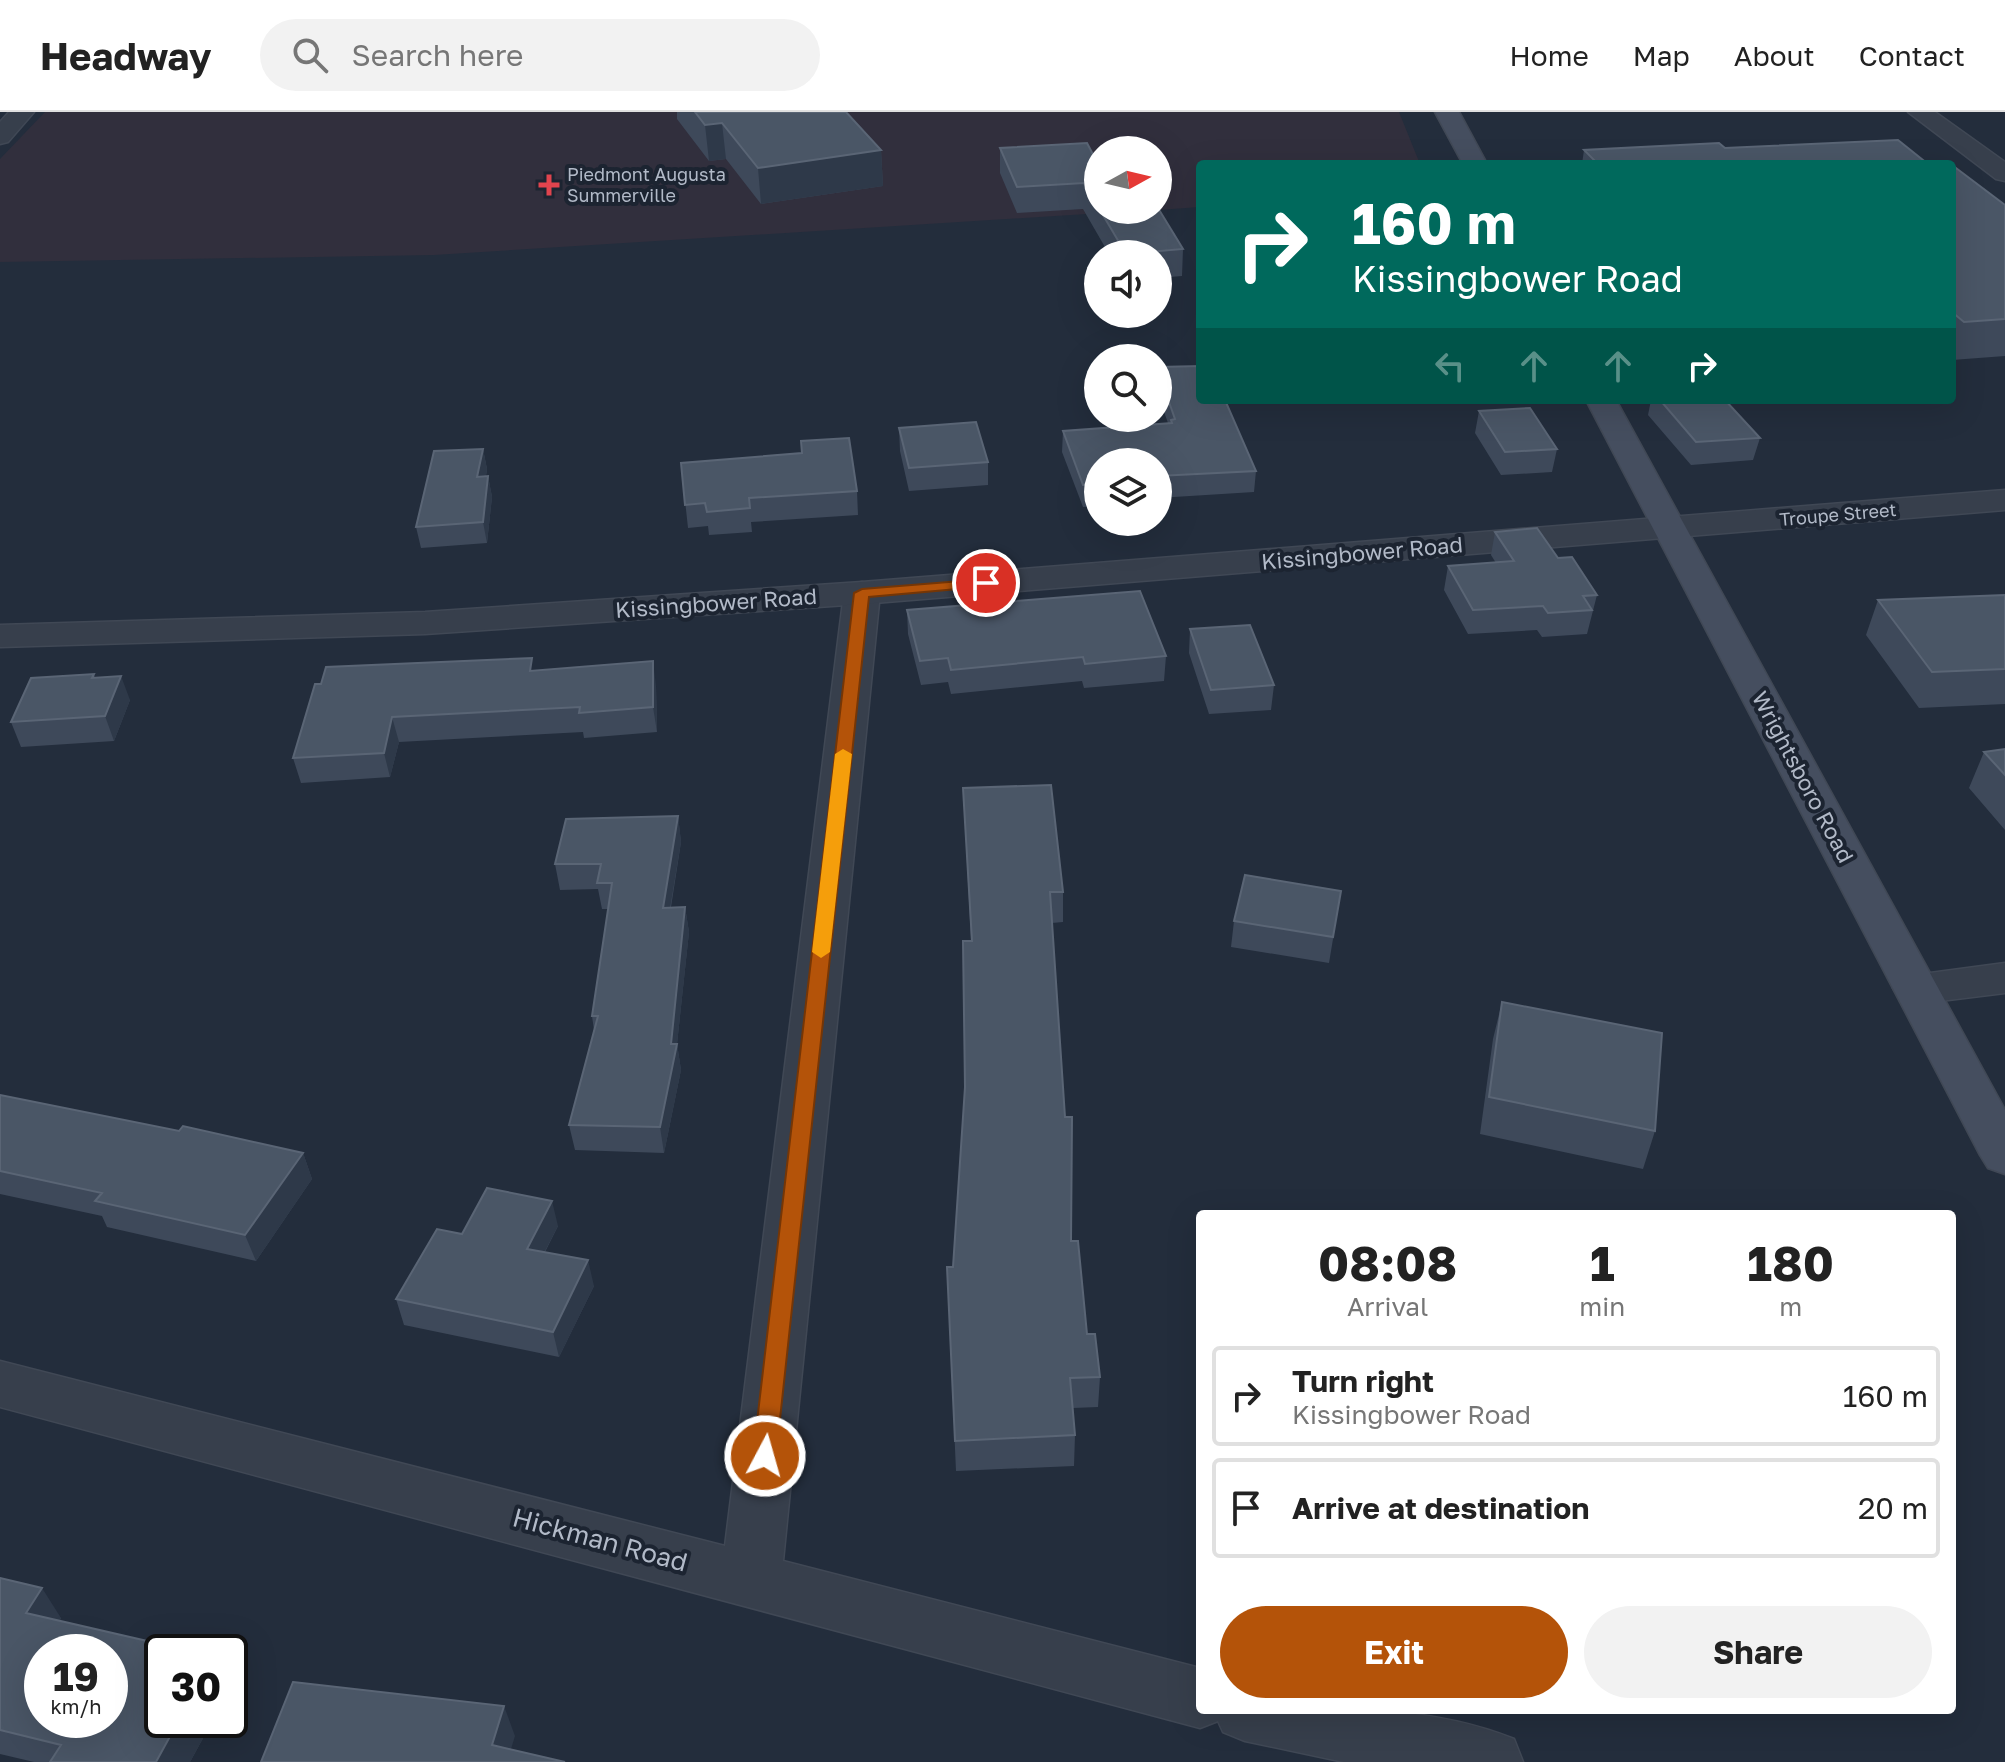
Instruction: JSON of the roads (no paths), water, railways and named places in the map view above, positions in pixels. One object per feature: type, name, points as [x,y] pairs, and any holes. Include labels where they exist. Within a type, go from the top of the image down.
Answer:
[{"type":"main road","points":[[1447,112],[1473,160]]},
{"type":"main road","name":"Wrightsboro Road","points":[[1603,404],[2005,1155]]},
{"type":"street","points":[[0,137],[22,112]]},
{"type":"street","points":[[1920,112],[2005,174]]},
{"type":"street","name":"Troupe Street","points":[[1670,529],[2005,500]]},
{"type":"street","name":"Kissingbower Road","points":[[0,636],[425,623],[862,593],[1670,529]]},
{"type":"street","points":[[751,1580],[862,593]]},
{"type":"street","points":[[1916,988],[2005,978]]},
{"type":"street","name":"Hickman Road","points":[[0,1384],[1196,1697]]},
{"type":"street","points":[[1264,1714],[1491,1762]]},
{"type":"place","name":"Piedmont Augusta Summerville","points":[[549,185]]}]
